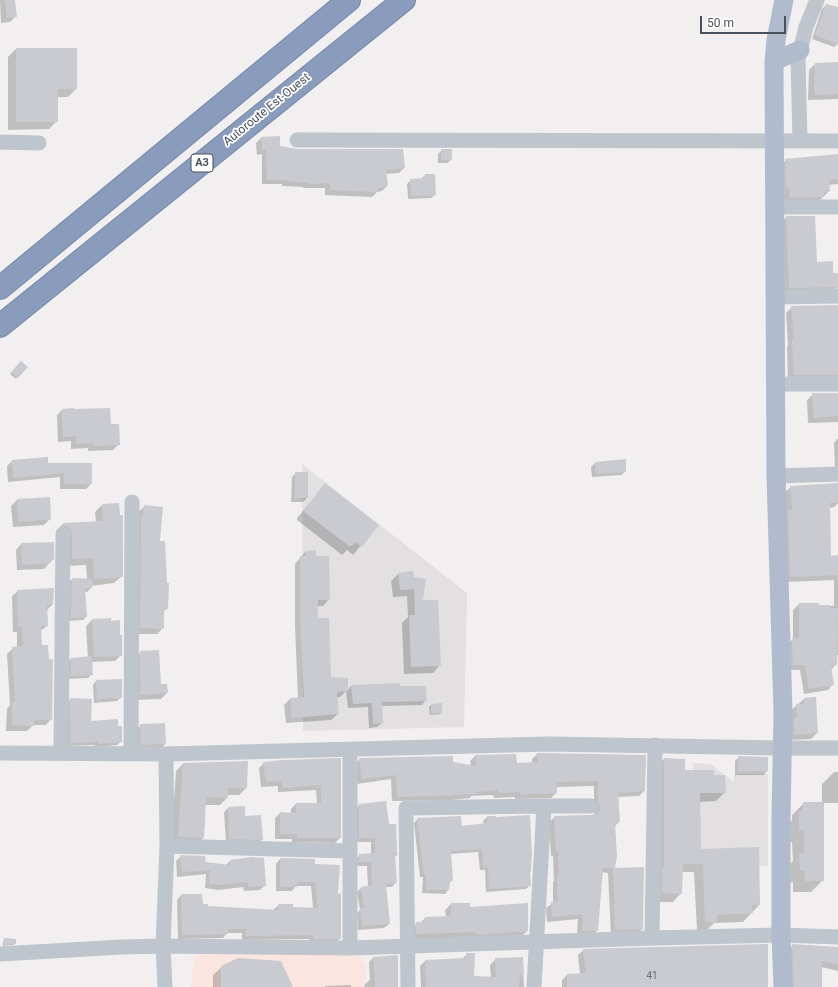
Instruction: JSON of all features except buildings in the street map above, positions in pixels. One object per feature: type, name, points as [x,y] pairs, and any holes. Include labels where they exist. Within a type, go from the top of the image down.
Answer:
[{"type":"highway","points":[[0,288],[349,0]]},
{"type":"highway","name":"Autoroute Est-Ouest","points":[[0,326],[404,0]]},
{"type":"main road","points":[[783,987],[781,935],[783,712],[776,476],[774,61],[776,40],[784,0]]},
{"type":"main road","points":[[774,61],[800,50]]},
{"type":"street","points":[[800,140],[798,68],[800,50],[806,27],[817,0]]},
{"type":"street","points":[[297,140],[838,141]]},
{"type":"street","points":[[0,142],[39,143]]},
{"type":"street","points":[[775,207],[838,207]]},
{"type":"street","points":[[775,296],[838,296]]},
{"type":"street","points":[[776,384],[838,384]]},
{"type":"street","points":[[776,476],[838,474]]},
{"type":"street","points":[[131,754],[132,502]]},
{"type":"street","points":[[61,753],[63,534]]},
{"type":"street","points":[[0,754],[166,754],[548,744],[838,748]]},
{"type":"street","points":[[652,938],[655,745]]},
{"type":"street","points":[[350,749],[350,948]]},
{"type":"street","points":[[165,987],[163,946],[167,846],[166,754]]},
{"type":"street","points":[[534,987],[544,806]]},
{"type":"street","points":[[408,987],[406,808],[591,806]]},
{"type":"street","points":[[167,846],[350,851]]},
{"type":"street","points":[[0,954],[163,946],[350,948],[781,935],[838,937]]},
{"type":"shaded area","points":[[302,464],[467,593],[464,727],[303,731]]},
{"type":"shaded area","points":[[693,763],[711,764],[734,782],[734,774],[768,774],[768,866],[709,866],[692,853]]},
{"type":"shaded area","points":[[197,949],[358,954],[366,965],[366,987],[191,987],[193,966]]}]
